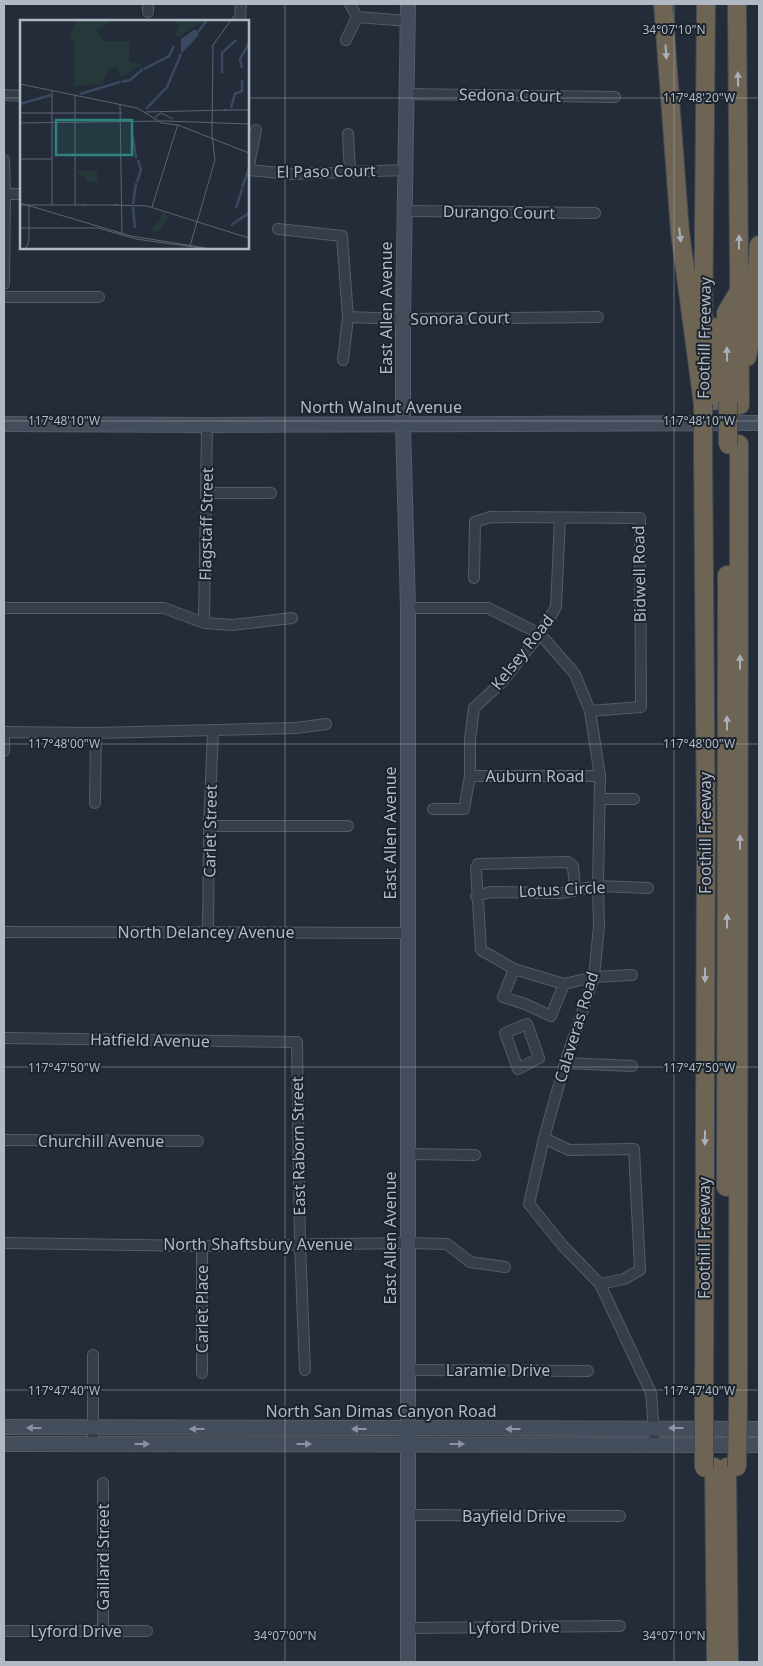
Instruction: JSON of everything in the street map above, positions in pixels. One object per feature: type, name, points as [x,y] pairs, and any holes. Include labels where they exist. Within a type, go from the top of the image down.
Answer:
[{"type":"highway","points":[[663,4],[680,232],[721,403]]},
{"type":"highway","name":"Foothill Freeway","points":[[706,4],[721,403],[721,1467],[709,1601],[706,1662]]},
{"type":"highway","points":[[716,4],[721,403]]},
{"type":"highway","name":"Foothill Freeway","points":[[730,1659],[733,1578],[721,1467],[721,1407],[704,1292],[706,839],[721,403],[740,386],[737,4]]},
{"type":"highway","points":[[740,386],[752,332],[759,245]]},
{"type":"highway","points":[[721,403],[726,313],[739,290]]},
{"type":"highway","points":[[709,1601],[730,1659]]},
{"type":"main road","name":"East Allen Avenue","points":[[408,4],[403,318],[403,424],[408,608],[408,1662]]},
{"type":"main road","name":"North Walnut Avenue","points":[[4,424],[759,423]]},
{"type":"main road","name":"North San Dimas Canyon Road","points":[[4,1427],[759,1429]]},
{"type":"main road","name":"North San Dimas Canyon Road","points":[[4,1444],[759,1445]]},
{"type":"street","points":[[238,20],[240,18],[241,4]]},
{"type":"street","points":[[350,4],[357,17]]},
{"type":"street","points":[[357,17],[408,21]]},
{"type":"street","points":[[346,40],[357,17]]},
{"type":"street","name":"Sedona Court","points":[[406,94],[615,97]]},
{"type":"street","points":[[4,95],[20,96]]},
{"type":"street","points":[[249,165],[256,130]]},
{"type":"street","points":[[348,134],[350,172]]},
{"type":"street","points":[[4,160],[6,194],[4,284]]},
{"type":"street","name":"El Paso Court","points":[[249,170],[291,174],[405,170]]},
{"type":"street","points":[[6,194],[20,194]]},
{"type":"street","name":"Durango Court","points":[[404,211],[595,213]]},
{"type":"street","points":[[278,229],[342,236],[348,317],[343,360]]},
{"type":"street","points":[[4,297],[99,297]]},
{"type":"street","name":"Sonora Court","points":[[348,317],[598,317]]},
{"type":"street","name":"Flagstaff Street","points":[[204,623],[207,425]]},
{"type":"street","points":[[207,494],[271,493]]},
{"type":"street","name":"Bidwell Road","points":[[474,578],[476,522],[490,517],[640,518],[641,707],[590,711]]},
{"type":"street","name":"Kelsey Road","points":[[433,809],[464,809],[470,776],[470,739],[474,708],[502,682],[540,634],[556,607],[560,518]]},
{"type":"street","points":[[4,608],[164,608],[204,623],[232,625],[292,618]]},
{"type":"street","name":"Calaveras Road","points":[[408,608],[488,608],[540,634],[575,674],[590,711],[600,776],[599,926],[594,977],[565,1063],[544,1138],[529,1204],[563,1246],[600,1284],[651,1393],[655,1445]]},
{"type":"street","points":[[4,751],[4,732],[96,733],[296,728],[326,724]]},
{"type":"street","name":"Carlet Street","points":[[208,932],[209,826],[213,730]]},
{"type":"street","points":[[95,803],[96,733]]},
{"type":"street","name":"Auburn Road","points":[[470,776],[600,776]]},
{"type":"street","name":"Auburn Road","points":[[600,799],[634,799]]},
{"type":"street","points":[[209,826],[348,826]]},
{"type":"street","points":[[575,890],[572,866],[568,862],[478,864],[476,868],[476,896],[481,950],[514,969],[564,984],[594,977],[632,975]]},
{"type":"street","name":"Lotus Circle","points":[[476,896],[491,892],[562,892],[598,886],[648,888]]},
{"type":"street","name":"North Delancey Avenue","points":[[4,932],[408,933]]},
{"type":"street","points":[[514,969],[503,997],[525,1004],[551,1016],[564,984]]},
{"type":"street","points":[[525,1004],[527,1024]]},
{"type":"street","name":"Hatfield Avenue","points":[[4,1038],[297,1042]]},
{"type":"street","name":"East Raborn Street","points":[[297,1042],[300,1245],[305,1370]]},
{"type":"street","points":[[565,1063],[632,1066]]},
{"type":"street","points":[[544,1138],[569,1150],[634,1148],[640,1270],[624,1280],[600,1284]]},
{"type":"street","name":"Churchill Avenue","points":[[4,1140],[198,1141]]},
{"type":"street","points":[[408,1154],[475,1155]]},
{"type":"street","name":"North Shaftsbury Avenue","points":[[4,1243],[202,1246],[408,1242],[447,1244],[470,1262],[505,1267]]},
{"type":"street","name":"Carlet Place","points":[[202,1246],[202,1373]]},
{"type":"street","points":[[93,1355],[93,1443]]},
{"type":"street","name":"Laramie Drive","points":[[408,1370],[588,1371]]},
{"type":"street","name":"Gaillard Street","points":[[103,1484],[103,1631]]},
{"type":"street","name":"Bayfield Drive","points":[[408,1515],[620,1516]]},
{"type":"street","name":"Lyford Drive","points":[[408,1628],[620,1626]]},
{"type":"street","name":"Lyford Drive","points":[[4,1631],[147,1631]]}]
